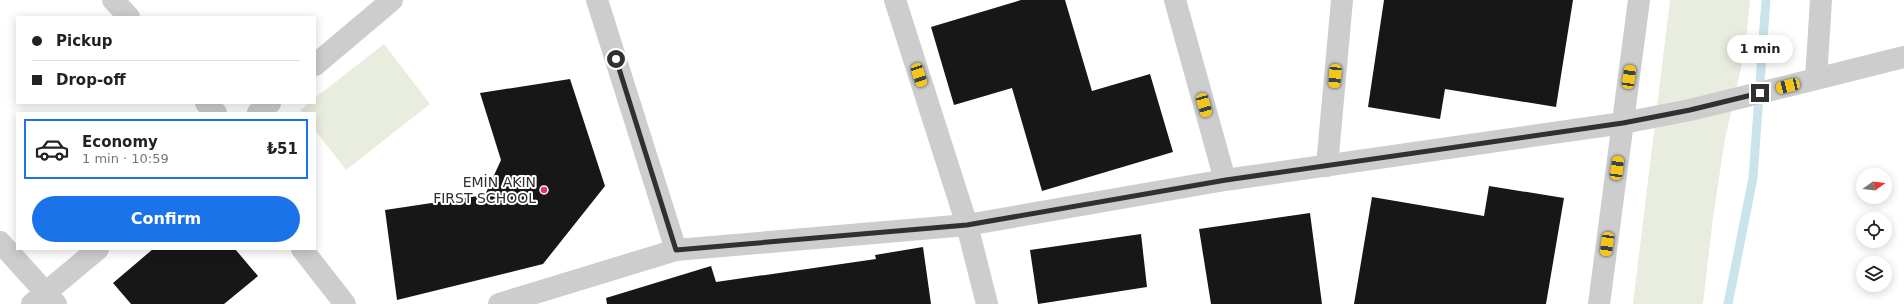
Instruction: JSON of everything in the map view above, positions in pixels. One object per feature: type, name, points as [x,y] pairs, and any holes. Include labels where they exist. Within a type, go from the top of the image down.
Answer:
[{"type":"street","points":[[113,0],[128,16]]},
{"type":"street","points":[[316,64],[392,0]]},
{"type":"street","points":[[597,0],[676,250]]},
{"type":"street","points":[[895,0],[967,225],[987,304]]},
{"type":"street","points":[[1175,0],[1226,180]]},
{"type":"street","points":[[1327,166],[1342,0]]},
{"type":"street","points":[[1599,304],[1639,0]]},
{"type":"street","points":[[1816,79],[1821,0]]},
{"type":"street","points":[[499,304],[676,250],[967,225],[1226,180],[1623,123],[1690,110],[1904,57]]},
{"type":"street","points":[[207,104],[215,112]]},
{"type":"street","points":[[259,112],[269,104]]},
{"type":"street","points":[[0,242],[44,300],[97,250]]},
{"type":"street","points":[[303,250],[345,304]]},
{"type":"shaded area","points":[[1670,0],[1750,0],[1745,50],[1725,139],[1713,217],[1703,304],[1633,304]]},
{"type":"shaded area","points":[[384,44],[430,104],[346,170],[316,131],[316,112],[301,112],[300,110],[308,104],[316,104],[316,97]]},
{"type":"building","points":[[1021,0],[1065,0],[1092,91],[1150,74],[1173,152],[1042,191],[1012,88],[954,105],[931,27]]},
{"type":"building","points":[[1384,0],[1573,0],[1556,107],[1445,89],[1440,119],[1368,107]]},
{"type":"building","name":"EMİN AKIN FIRST SCHOOL","points":[[570,79],[605,186],[543,264],[397,300],[385,210],[485,195],[501,160],[480,93]]},
{"type":"building","points":[[1489,186],[1564,198],[1546,304],[1354,304],[1372,197],[1484,216]]},
{"type":"building","points":[[1310,213],[1322,304],[1211,304],[1199,229]]},
{"type":"building","points":[[1141,234],[1147,287],[1038,304],[1030,250]]},
{"type":"building","points":[[923,247],[931,304],[607,304],[606,298],[711,266],[716,282],[876,259],[875,255]]},
{"type":"building","points":[[152,250],[236,250],[258,276],[224,304],[131,304],[113,283]]},
{"type":"waterway","points":[[1728,304],[1753,178],[1766,0]]},
{"type":"place","name":"EMİN AKIN FIRST SCHOOL","points":[[544,190]]},
{"type":"route","points":[[616,59],[676,250],[967,225],[1226,180],[1623,123],[1690,110],[1760,93]]}]
